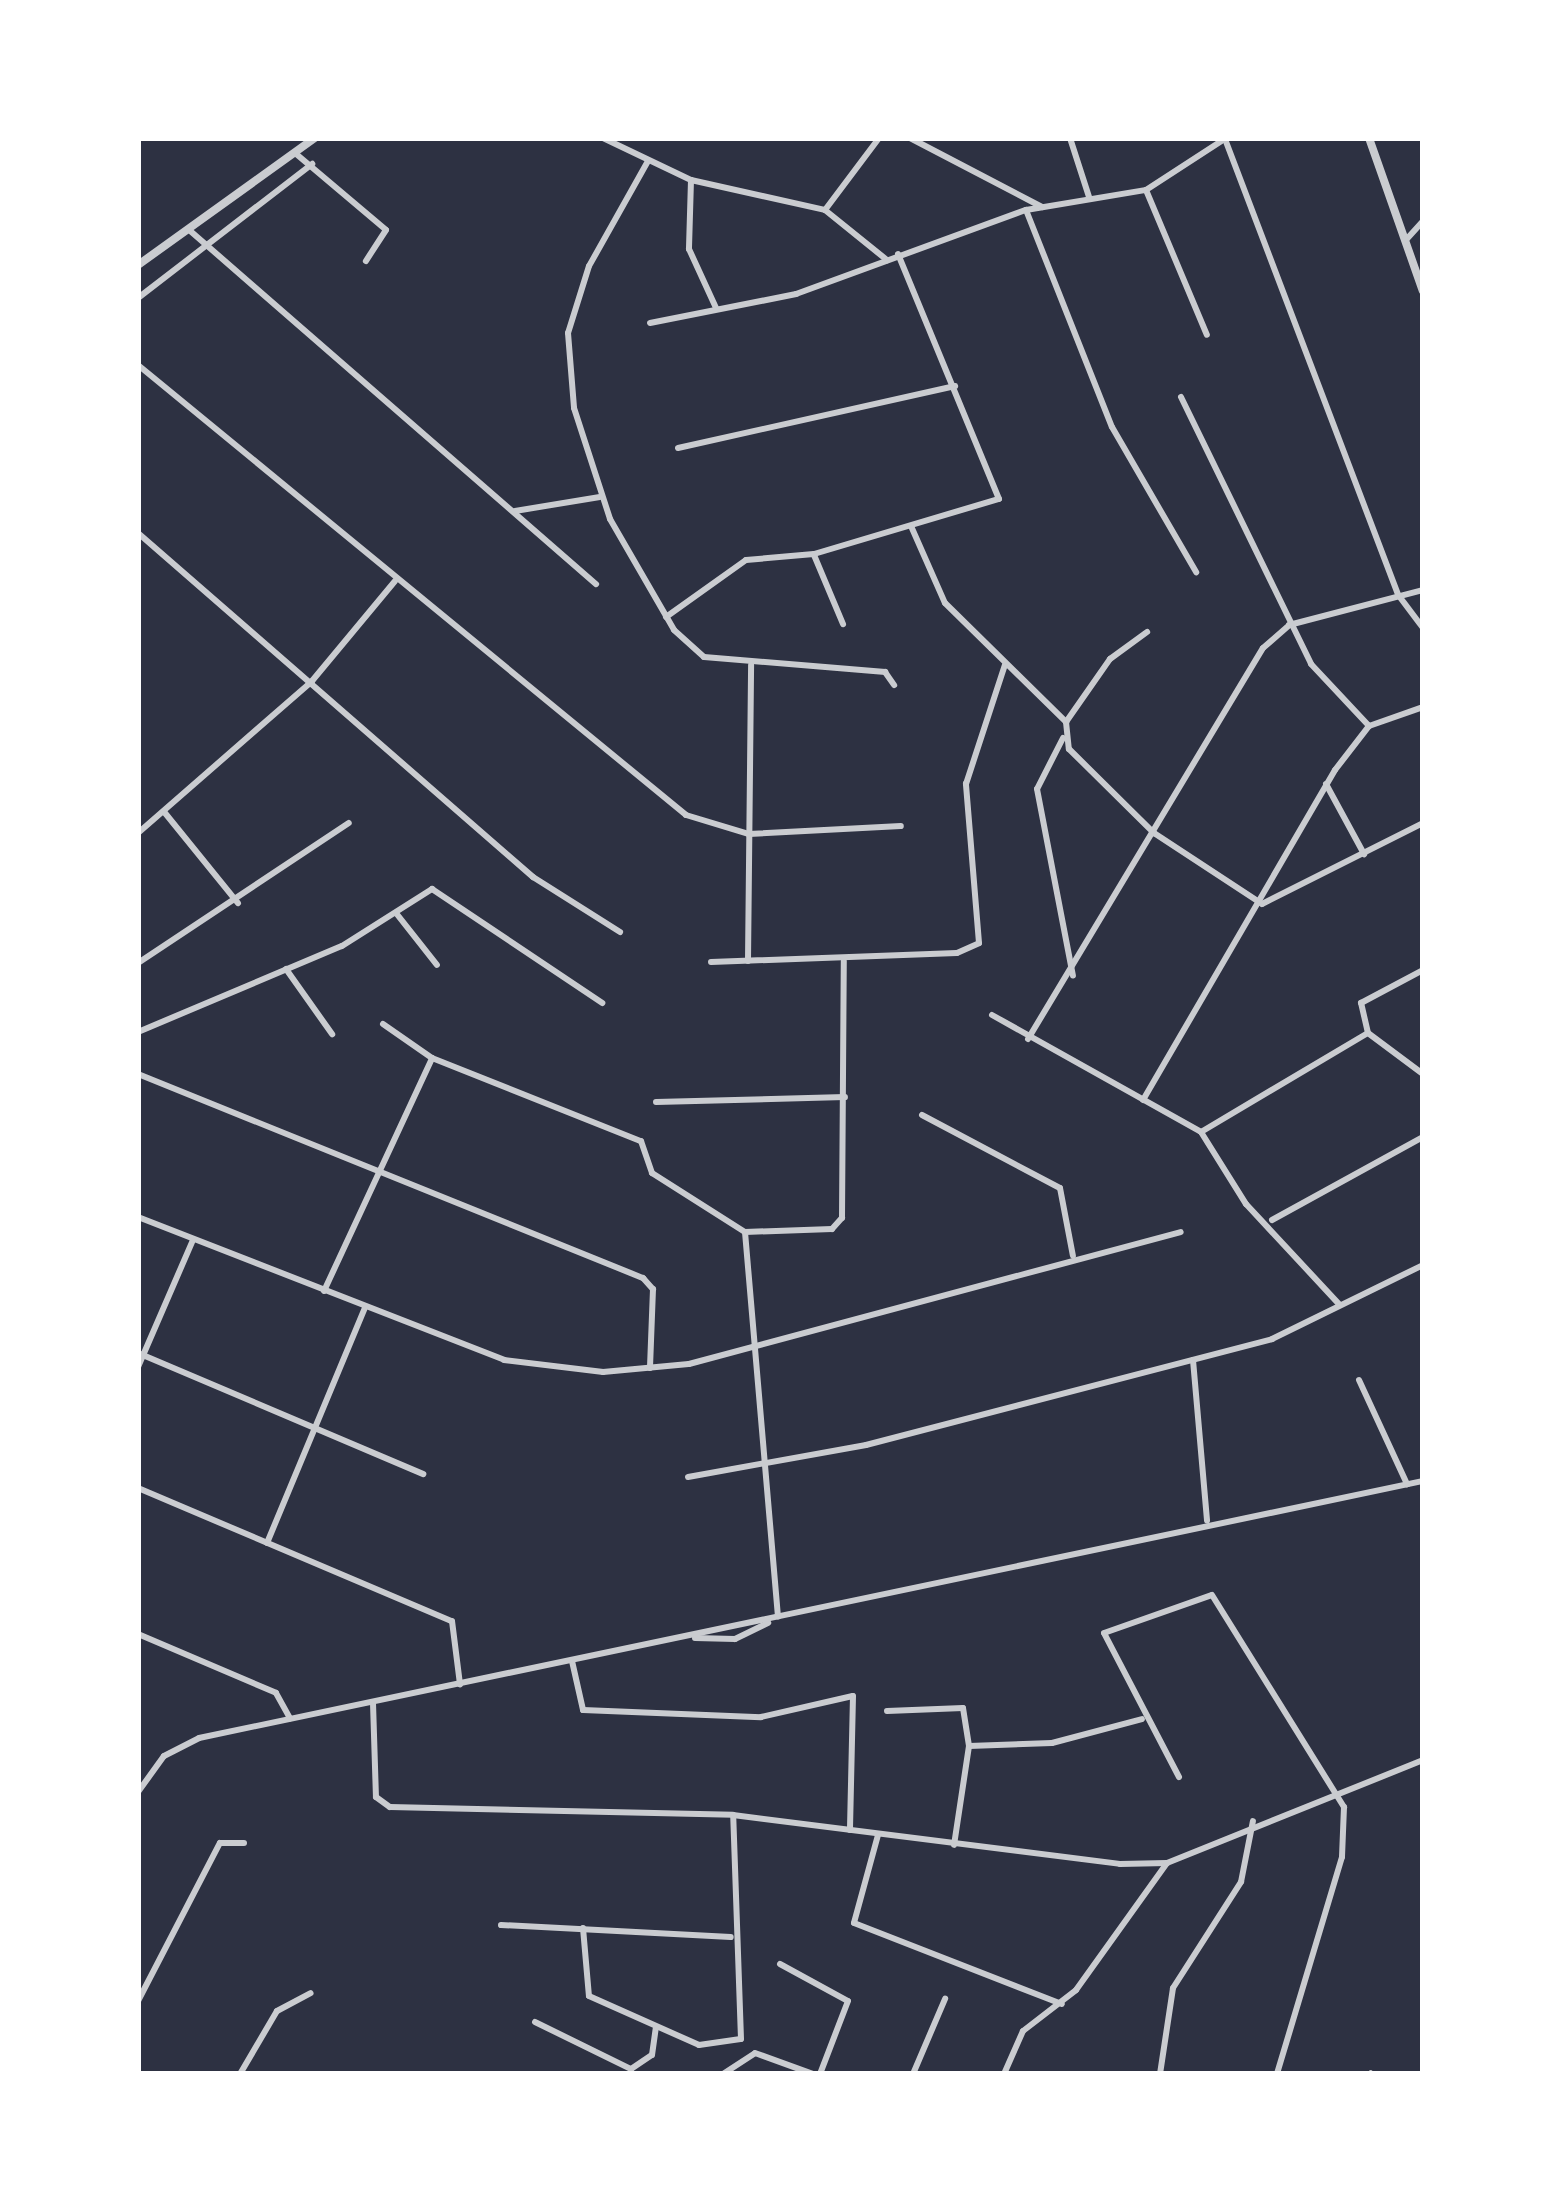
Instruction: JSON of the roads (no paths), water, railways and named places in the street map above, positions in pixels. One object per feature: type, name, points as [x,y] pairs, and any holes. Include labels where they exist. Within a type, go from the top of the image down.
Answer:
[{"type":"street","points":[[138,265],[315,138]]},
{"type":"street","points":[[603,138],[691,180],[825,210],[887,260]]},
{"type":"street","points":[[825,210],[879,138]]},
{"type":"street","points":[[910,138],[1042,207]]},
{"type":"street","points":[[1070,138],[1090,199]]},
{"type":"street","points":[[1369,138],[1423,292]]},
{"type":"street","points":[[650,322],[716,309],[887,260],[1026,210],[1146,190],[1225,139],[1399,596],[1423,628]]},
{"type":"street","points":[[296,153],[386,230],[366,261]]},
{"type":"street","points":[[648,160],[590,266],[568,333],[574,408],[601,496],[666,616],[704,657],[751,665],[885,672],[894,685]]},
{"type":"street","points":[[138,298],[312,164]]},
{"type":"street","points":[[691,180],[689,249],[716,309]]},
{"type":"street","points":[[1146,190],[1207,335]]},
{"type":"street","points":[[1026,210],[1112,427],[1196,572]]},
{"type":"street","points":[[1405,241],[1423,221]]},
{"type":"street","points":[[188,229],[203,249],[596,584]]},
{"type":"street","points":[[666,616],[746,560],[814,554],[999,499],[898,254]]},
{"type":"street","points":[[138,365],[657,794],[703,823],[749,834],[901,826]]},
{"type":"street","points":[[678,448],[956,386]]},
{"type":"street","points":[[1181,397],[1289,626],[1369,726]]},
{"type":"street","points":[[515,511],[601,496]]},
{"type":"street","points":[[911,526],[945,603],[1066,722]]},
{"type":"street","points":[[138,533],[533,878],[620,932]]},
{"type":"street","points":[[814,554],[843,624]]},
{"type":"street","points":[[138,833],[312,681],[395,581]]},
{"type":"street","points":[[1028,1039],[1073,976],[1239,679],[1289,626],[1423,590]]},
{"type":"street","points":[[1073,976],[1037,789],[1063,738],[1066,722],[1110,659],[1147,632]]},
{"type":"street","points":[[711,962],[844,961],[979,943],[966,784],[1005,664]]},
{"type":"street","points":[[748,961],[751,665]]},
{"type":"street","points":[[1143,1100],[1262,904],[1326,784],[1369,726],[1423,706]]},
{"type":"street","points":[[1063,738],[1154,833],[1262,904]]},
{"type":"street","points":[[1326,784],[1364,854]]},
{"type":"street","points":[[165,813],[239,903]]},
{"type":"street","points":[[138,963],[239,903],[349,824]]},
{"type":"street","points":[[1262,904],[1423,824]]},
{"type":"street","points":[[138,1032],[286,969],[396,913],[427,890],[602,1003]]},
{"type":"street","points":[[396,913],[437,964]]},
{"type":"street","points":[[383,1024],[432,1058],[641,1141],[652,1173],[745,1232],[840,1224],[846,1097],[844,961]]},
{"type":"street","points":[[286,969],[332,1034]]},
{"type":"street","points":[[1423,970],[1361,1003],[1368,1033],[1423,1074]]},
{"type":"street","points":[[992,1015],[1201,1132],[1246,1204],[1271,1220],[1341,1305]]},
{"type":"street","points":[[1201,1132],[1368,1033]]},
{"type":"street","points":[[324,1291],[432,1058]]},
{"type":"street","points":[[138,1074],[651,1282],[650,1368]]},
{"type":"street","points":[[656,1102],[846,1097]]},
{"type":"street","points":[[922,1114],[1060,1188],[1073,1256]]},
{"type":"street","points":[[1271,1220],[1423,1137]]},
{"type":"street","points":[[138,1217],[364,1308],[526,1366],[650,1368],[1181,1232]]},
{"type":"street","points":[[745,1232],[767,1466],[774,1620]]},
{"type":"street","points":[[138,1367],[193,1240]]},
{"type":"street","points":[[688,1477],[767,1466],[1272,1340],[1423,1265]]},
{"type":"street","points":[[267,1544],[364,1308]]},
{"type":"street","points":[[141,1354],[423,1474]]},
{"type":"street","points":[[1192,1360],[1207,1520]]},
{"type":"street","points":[[1359,1380],[1407,1484]]},
{"type":"street","points":[[138,1792],[187,1742],[630,1652],[1207,1520],[1423,1481]]},
{"type":"street","points":[[138,1488],[452,1621],[460,1684]]},
{"type":"street","points":[[1179,1777],[1142,1719],[1104,1633],[1212,1595],[1341,1790],[1342,1857],[1277,2074]]},
{"type":"street","points":[[693,1638],[735,1639],[774,1620]]},
{"type":"street","points":[[138,1634],[276,1693],[290,1718]]},
{"type":"street","points":[[572,1661],[583,1710],[761,1717],[853,1696],[850,1830]]},
{"type":"street","points":[[374,1702],[380,1804],[733,1815],[954,1845],[1167,1863]]},
{"type":"street","points":[[887,1711],[963,1708],[969,1746],[954,1845]]},
{"type":"street","points":[[969,1746],[1052,1744],[1142,1719]]},
{"type":"street","points":[[1004,2074],[1023,2031],[1062,2004],[1167,1863],[1253,1821],[1423,1760]]},
{"type":"street","points":[[583,1928],[589,1996],[656,2028],[712,2047],[741,2038],[731,1937],[733,1815]]},
{"type":"street","points":[[1160,2074],[1172,1988],[1241,1882],[1253,1821]]},
{"type":"street","points":[[878,1835],[854,1923],[1062,2004]]},
{"type":"street","points":[[138,2001],[223,1838],[244,1843]]},
{"type":"street","points":[[501,1925],[731,1937]]},
{"type":"street","points":[[722,2074],[755,2053],[817,2074],[848,2001],[780,1964]]},
{"type":"street","points":[[239,2074],[278,2012],[311,1994]]},
{"type":"street","points":[[913,2074],[945,1999]]},
{"type":"street","points":[[535,2022],[631,2069],[652,2055],[656,2028]]}]
